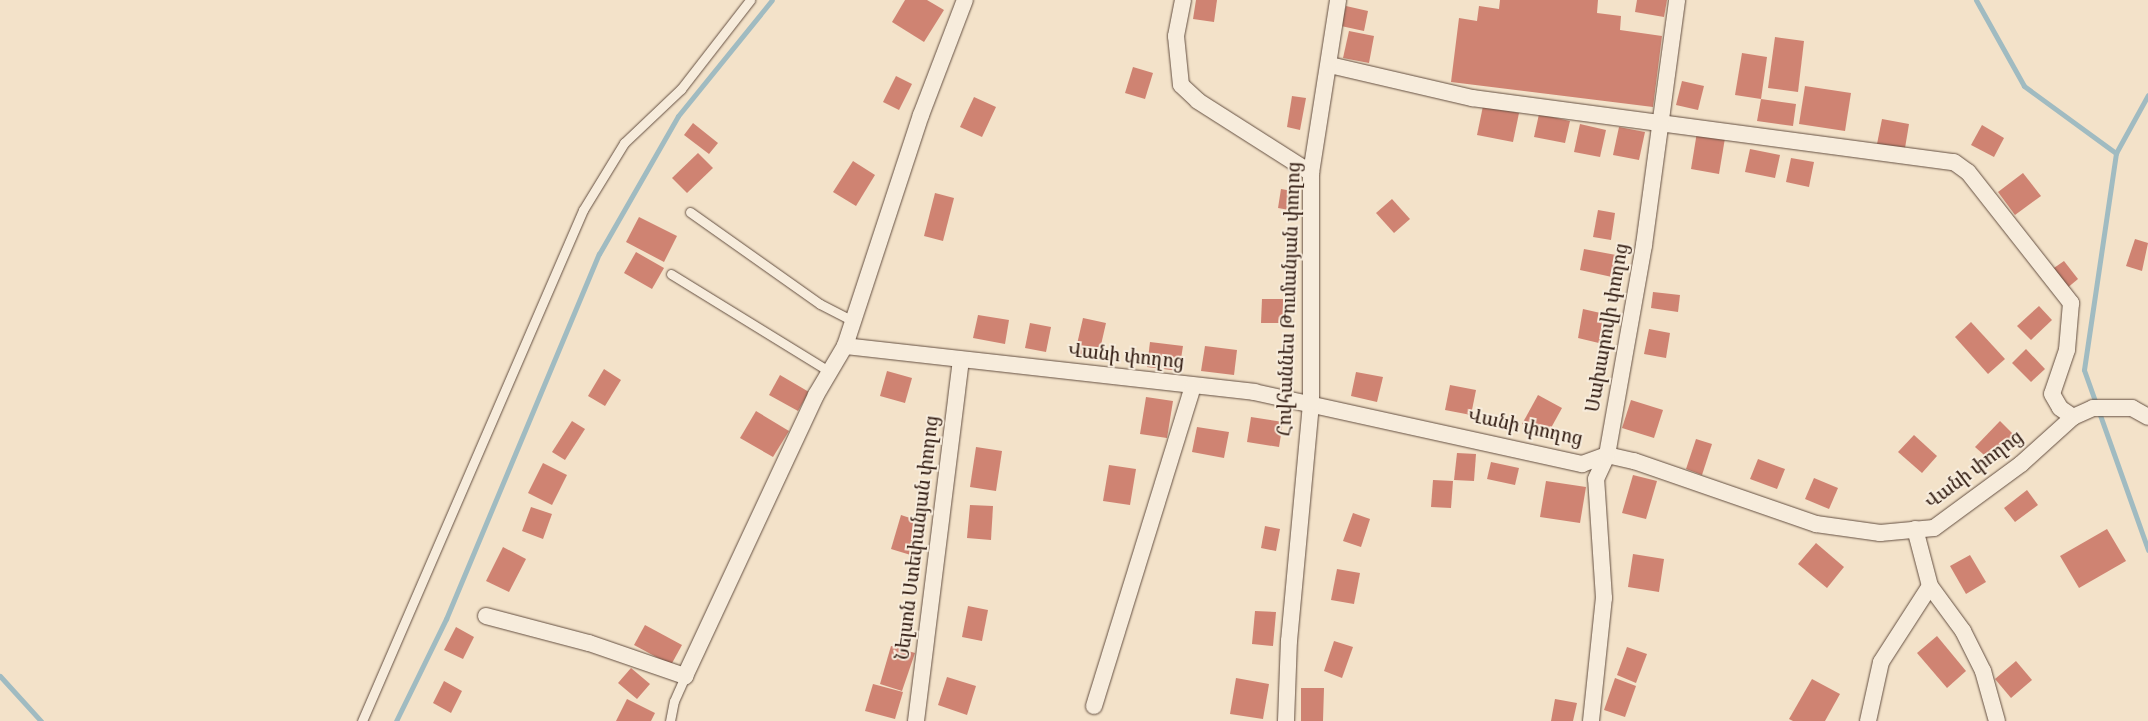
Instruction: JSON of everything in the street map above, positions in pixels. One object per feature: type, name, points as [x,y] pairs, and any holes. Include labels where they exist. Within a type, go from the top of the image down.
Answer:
[{"type":"street","points":[[486,616],[589,643],[685,676],[816,394],[844,346],[851,320],[921,115],[965,0]]},
{"type":"street","points":[[1183,0],[1176,36],[1181,85],[1198,101],[1311,173]]},
{"type":"street","name":"Հովհաննես Թումանյան փողոց","points":[[1286,721],[1289,641],[1311,402],[1309,281],[1311,173],[1330,65],[1338,0]]},
{"type":"street","name":"Սախարովի փողոց","points":[[1591,721],[1604,598],[1596,479],[1607,455],[1644,245],[1677,0]]},
{"type":"street","points":[[1330,65],[1472,98],[1662,120],[1954,162],[1968,172],[2071,303],[2067,350],[2052,394],[2060,408],[2073,417]]},
{"type":"street","name":"Վանի փողոց","points":[[844,346],[1254,392],[1311,402],[1582,464],[1607,455],[1634,461],[1816,524],[1880,533],[1934,528],[2021,464],[2073,417],[2093,408],[2115,406],[2132,408],[2148,417]]},
{"type":"street","name":"Նելսոն Ստեփանյան փողոց","points":[[916,721],[961,360]]},
{"type":"street","points":[[1094,706],[1193,386]]},
{"type":"street","points":[[1915,529],[1930,586],[1963,631],[1983,671],[1997,721]]},
{"type":"street","points":[[1868,721],[1881,662],[1930,586]]},
{"type":"lane","points":[[362,721],[583,210],[624,143],[681,89],[750,0]]},
{"type":"lane","points":[[690,212],[820,304],[851,320]]},
{"type":"lane","points":[[671,274],[830,372]]},
{"type":"lane","points":[[670,721],[674,701],[685,676]]},
{"type":"building","points":[[905,0],[927,0],[944,10],[924,42],[892,22]]},
{"type":"building","points":[[1196,0],[1217,0],[1214,22],[1193,19]]},
{"type":"building","points":[[1500,0],[1598,0],[1597,13],[1621,16],[1620,30],[1662,36],[1653,107],[1451,82],[1459,18],[1477,21],[1479,6],[1499,9]]},
{"type":"building","points":[[1637,0],[1667,0],[1664,17],[1635,12]]},
{"type":"building","points":[[1346,6],[1368,11],[1364,31],[1341,26]]},
{"type":"building","points":[[1349,31],[1374,36],[1369,63],[1343,58]]},
{"type":"building","points":[[1775,37],[1804,41],[1798,92],[1768,88]]},
{"type":"building","points":[[1742,53],[1767,57],[1761,99],[1735,95]]},
{"type":"building","points":[[1133,67],[1153,73],[1145,99],[1125,93]]},
{"type":"building","points":[[896,76],[912,84],[899,110],[883,102]]},
{"type":"building","points":[[1682,81],[1704,86],[1698,110],[1676,105]]},
{"type":"building","points":[[1805,86],[1851,93],[1845,131],[1799,124]]},
{"type":"building","points":[[1292,96],[1306,98],[1300,130],[1287,127]]},
{"type":"building","points":[[974,97],[996,107],[982,137],[960,127]]},
{"type":"building","points":[[1761,99],[1796,104],[1793,126],[1757,121]]},
{"type":"building","points":[[1483,106],[1519,113],[1513,142],[1477,135]]},
{"type":"building","points":[[1539,114],[1570,121],[1565,143],[1534,137]]},
{"type":"building","points":[[1882,119],[1909,124],[1905,148],[1877,144]]},
{"type":"building","points":[[693,123],[718,143],[709,154],[684,135]]},
{"type":"building","points":[[1580,124],[1606,130],[1600,157],[1574,152]]},
{"type":"building","points":[[1982,125],[2004,138],[1994,157],[1971,145]]},
{"type":"building","points":[[1619,127],[1645,132],[1639,160],[1613,155]]},
{"type":"building","points":[[1697,132],[1725,138],[1719,174],[1691,169]]},
{"type":"building","points":[[1750,149],[1780,155],[1775,178],[1745,172]]},
{"type":"building","points":[[698,153],[713,168],[687,193],[672,178]]},
{"type":"building","points":[[1791,158],[1814,162],[1809,187],[1786,182]]},
{"type":"building","points":[[853,161],[875,175],[856,206],[833,192]]},
{"type":"building","points":[[2023,173],[2041,196],[2015,215],[1998,192]]},
{"type":"building","points":[[1281,189],[1298,192],[1295,211],[1278,208]]},
{"type":"building","points":[[935,193],[954,198],[943,241],[924,236]]},
{"type":"building","points":[[1392,199],[1410,219],[1394,233],[1376,213]]},
{"type":"building","points":[[1598,210],[1615,213],[1611,240],[1593,237]]},
{"type":"building","points":[[639,217],[677,236],[664,262],[626,242]]},
{"type":"building","points":[[2135,239],[2148,243],[2142,271],[2126,266]]},
{"type":"building","points":[[1584,249],[1616,255],[1612,277],[1580,270]]},
{"type":"building","points":[[636,252],[664,268],[652,289],[624,273]]},
{"type":"building","points":[[2064,261],[2078,279],[2066,289],[2051,270]]},
{"type":"building","points":[[1653,292],[1680,295],[1678,312],[1651,308]]},
{"type":"building","points":[[1262,299],[1283,299],[1283,323],[1261,323]]},
{"type":"building","points":[[2039,306],[2052,320],[2031,340],[2017,326]]},
{"type":"building","points":[[1583,309],[1609,315],[1603,344],[1578,338]]},
{"type":"building","points":[[978,315],[1009,320],[1005,344],[973,338]]},
{"type":"building","points":[[1083,318],[1106,323],[1098,358],[1075,353]]},
{"type":"building","points":[[1971,322],[2005,359],[1988,374],[1955,337]]},
{"type":"building","points":[[1030,323],[1051,327],[1046,352],[1025,348]]},
{"type":"building","points":[[1649,329],[1670,333],[1666,358],[1644,354]]},
{"type":"building","points":[[1150,342],[1183,346],[1179,371],[1147,367]]},
{"type":"building","points":[[1205,346],[1237,350],[1234,375],[1201,371]]},
{"type":"building","points":[[2026,349],[2045,369],[2031,382],[2012,363]]},
{"type":"building","points":[[604,369],[621,380],[605,406],[588,396]]},
{"type":"building","points":[[887,371],[912,378],[905,403],[880,396]]},
{"type":"building","points":[[1356,372],[1383,377],[1377,402],[1351,396]]},
{"type":"building","points":[[780,375],[809,392],[798,411],[769,395]]},
{"type":"building","points":[[1450,385],[1476,390],[1471,415],[1445,410]]},
{"type":"building","points":[[1538,395],[1562,408],[1546,437],[1522,424]]},
{"type":"building","points":[[1146,397],[1173,401],[1167,438],[1140,434]]},
{"type":"building","points":[[1631,400],[1663,410],[1654,438],[1622,428]]},
{"type":"building","points":[[756,411],[789,431],[773,457],[740,438]]},
{"type":"building","points":[[1251,417],[1283,422],[1279,447],[1247,442]]},
{"type":"building","points":[[572,421],[585,429],[565,460],[552,452]]},
{"type":"building","points":[[2000,421],[2016,437],[1992,462],[1975,447]]},
{"type":"building","points":[[1197,427],[1229,432],[1224,458],[1192,452]]},
{"type":"building","points":[[1914,435],[1937,456],[1922,473],[1898,452]]},
{"type":"building","points":[[1696,439],[1712,444],[1702,475],[1686,469]]},
{"type":"building","points":[[976,447],[1002,451],[996,491],[970,487]]},
{"type":"building","points":[[1457,453],[1476,454],[1474,481],[1454,480]]},
{"type":"building","points":[[1758,459],[1785,469],[1777,489],[1750,479]]},
{"type":"building","points":[[1491,462],[1519,468],[1515,485],[1487,479]]},
{"type":"building","points":[[543,463],[567,475],[552,505],[528,493]]},
{"type":"building","points":[[1109,465],[1136,469],[1130,505],[1103,501]]},
{"type":"building","points":[[1633,475],[1657,481],[1646,519],[1622,513]]},
{"type":"building","points":[[1814,478],[1838,488],[1829,509],[1805,499]]},
{"type":"building","points":[[1433,480],[1453,481],[1451,508],[1431,507]]},
{"type":"building","points":[[1546,481],[1586,487],[1580,523],[1540,517]]},
{"type":"building","points":[[2027,490],[2038,505],[2015,522],[2004,508]]},
{"type":"building","points":[[970,505],[993,506],[991,540],[967,538]]},
{"type":"building","points":[[531,507],[552,514],[543,539],[522,531]]},
{"type":"building","points":[[1353,513],[1370,519],[1361,547],[1343,541]]},
{"type":"building","points":[[901,515],[925,523],[914,556],[891,549]]},
{"type":"building","points":[[1265,526],[1280,529],[1276,551],[1261,548]]},
{"type":"building","points":[[2107,529],[2126,561],[2079,588],[2060,556]]},
{"type":"building","points":[[1816,543],[1844,567],[1827,588],[1798,564]]},
{"type":"building","points":[[503,547],[526,559],[509,592],[486,581]]},
{"type":"building","points":[[1633,554],[1664,559],[1659,592],[1628,587]]},
{"type":"building","points":[[1970,555],[1986,582],[1966,594],[1950,566]]},
{"type":"building","points":[[1337,569],[1360,573],[1354,604],[1331,600]]},
{"type":"building","points":[[968,606],[988,610],[982,641],[962,637]]},
{"type":"building","points":[[1255,611],[1276,612],[1273,646],[1252,644]]},
{"type":"building","points":[[645,625],[682,645],[671,665],[634,645]]},
{"type":"building","points":[[456,627],[474,637],[463,659],[444,650]]},
{"type":"building","points":[[1937,636],[1966,671],[1947,688],[1917,653]]},
{"type":"building","points":[[1334,641],[1353,647],[1342,678],[1324,671]]},
{"type":"building","points":[[891,646],[915,653],[902,691],[880,684]]},
{"type":"building","points":[[1627,647],[1647,654],[1636,683],[1617,675]]},
{"type":"building","points":[[2016,661],[2032,680],[2011,698],[1995,679]]},
{"type":"building","points":[[631,668],[650,684],[637,699],[618,683]]},
{"type":"building","points":[[947,677],[976,686],[967,715],[938,705]]},
{"type":"building","points":[[1236,678],[1269,684],[1263,719],[1230,714]]},
{"type":"building","points":[[1615,678],[1636,686],[1625,717],[1604,710]]},
{"type":"building","points":[[1812,679],[1840,694],[1825,721],[1793,721],[1789,719]]},
{"type":"building","points":[[444,681],[462,691],[451,713],[433,703]]},
{"type":"building","points":[[873,684],[903,692],[895,719],[865,711]]},
{"type":"building","points":[[1301,688],[1324,688],[1323,721],[1301,721]]},
{"type":"building","points":[[627,699],[655,713],[651,721],[616,721]]},
{"type":"building","points":[[1555,699],[1577,703],[1573,721],[1551,721]]},
{"type":"waterway","points":[[396,721],[446,619],[599,254],[678,116],[772,0]]},
{"type":"waterway","points":[[1976,0],[2024,86],[2116,153]]},
{"type":"waterway","points":[[2148,95],[2116,153],[2084,370],[2148,550]]},
{"type":"waterway","points":[[0,676],[41,721]]}]
